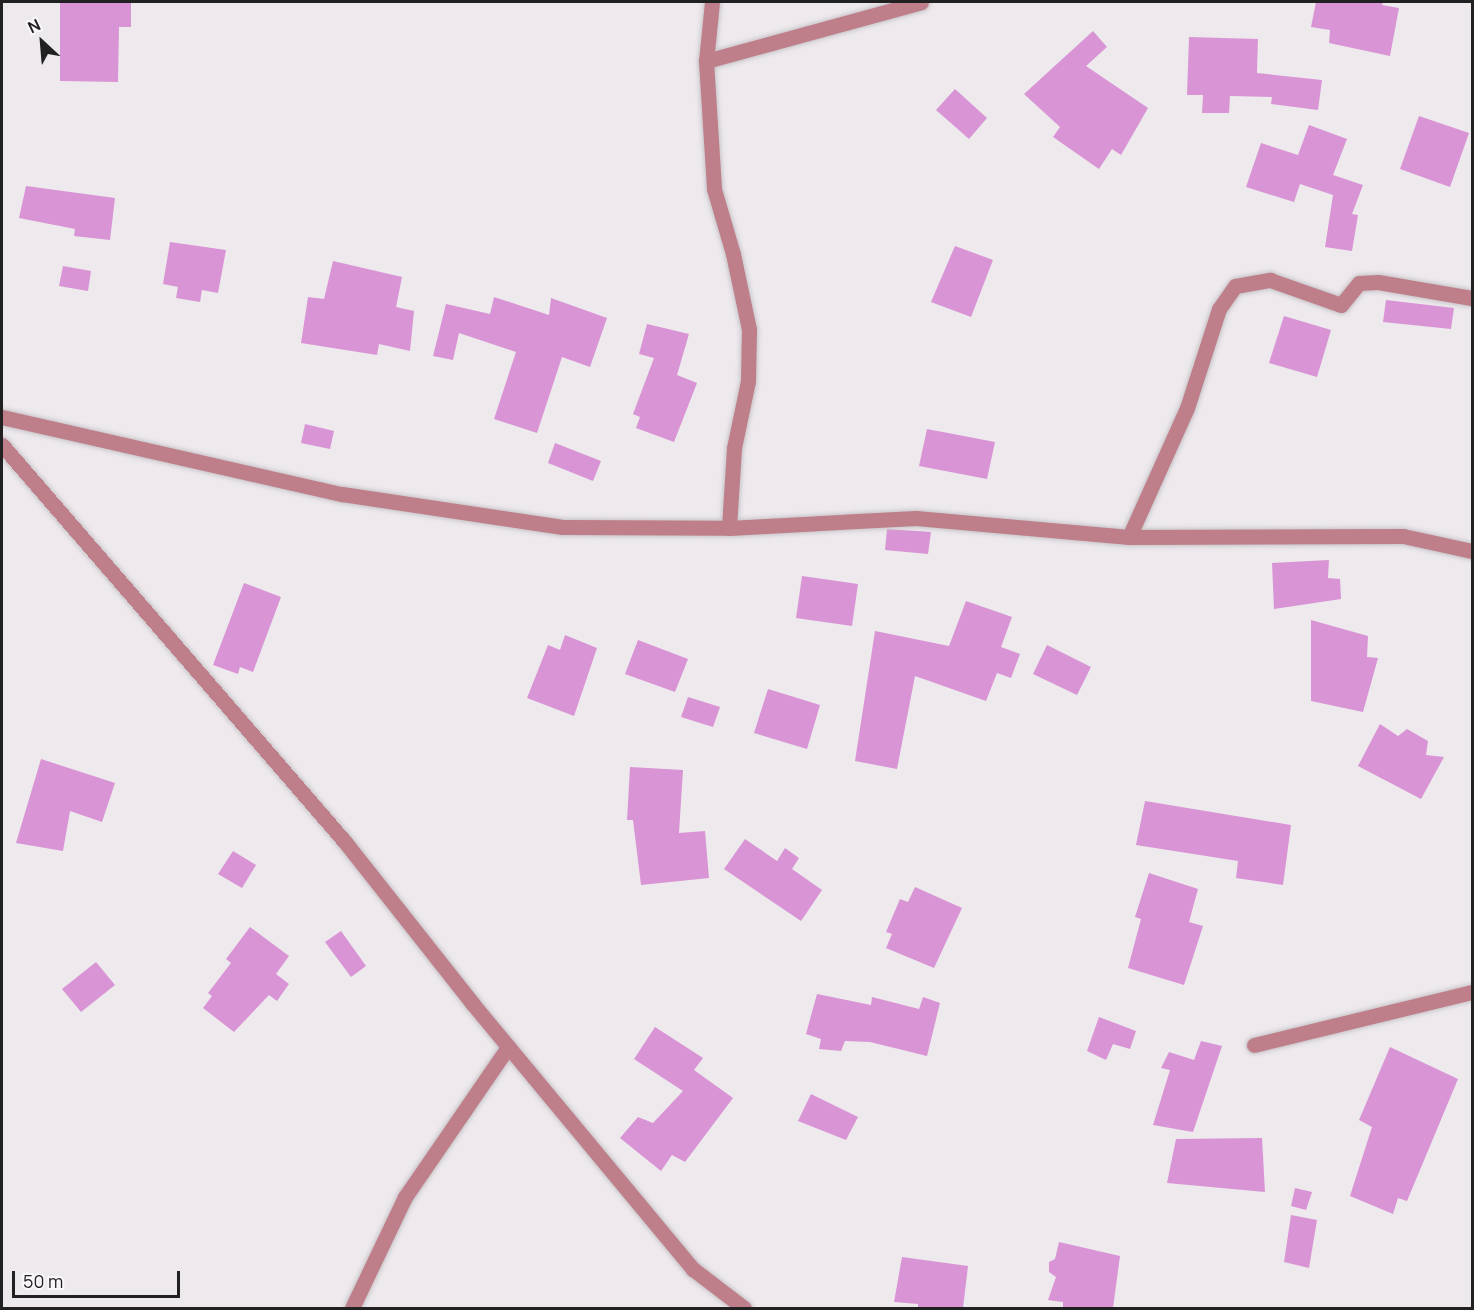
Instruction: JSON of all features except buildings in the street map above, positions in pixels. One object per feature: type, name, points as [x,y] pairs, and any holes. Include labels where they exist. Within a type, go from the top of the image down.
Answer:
[{"type":"street","points":[[712,2],[706,61],[714,189],[733,254],[748,329],[748,381],[734,448],[729,528]]},
{"type":"street","points":[[706,61],[921,2]]},
{"type":"street","points":[[1129,537],[1187,408],[1219,309],[1235,286],[1270,280],[1341,305],[1359,283],[1378,282],[1473,298]]},
{"type":"street","points":[[2,417],[342,494],[563,527],[729,528],[916,518],[1129,537],[1403,536],[1473,551]]},
{"type":"street","points":[[2,445],[345,842],[508,1047],[693,1269],[744,1308]]},
{"type":"street","points":[[1254,1045],[1473,992]]},
{"type":"street","points":[[352,1308],[405,1197],[508,1047]]}]
